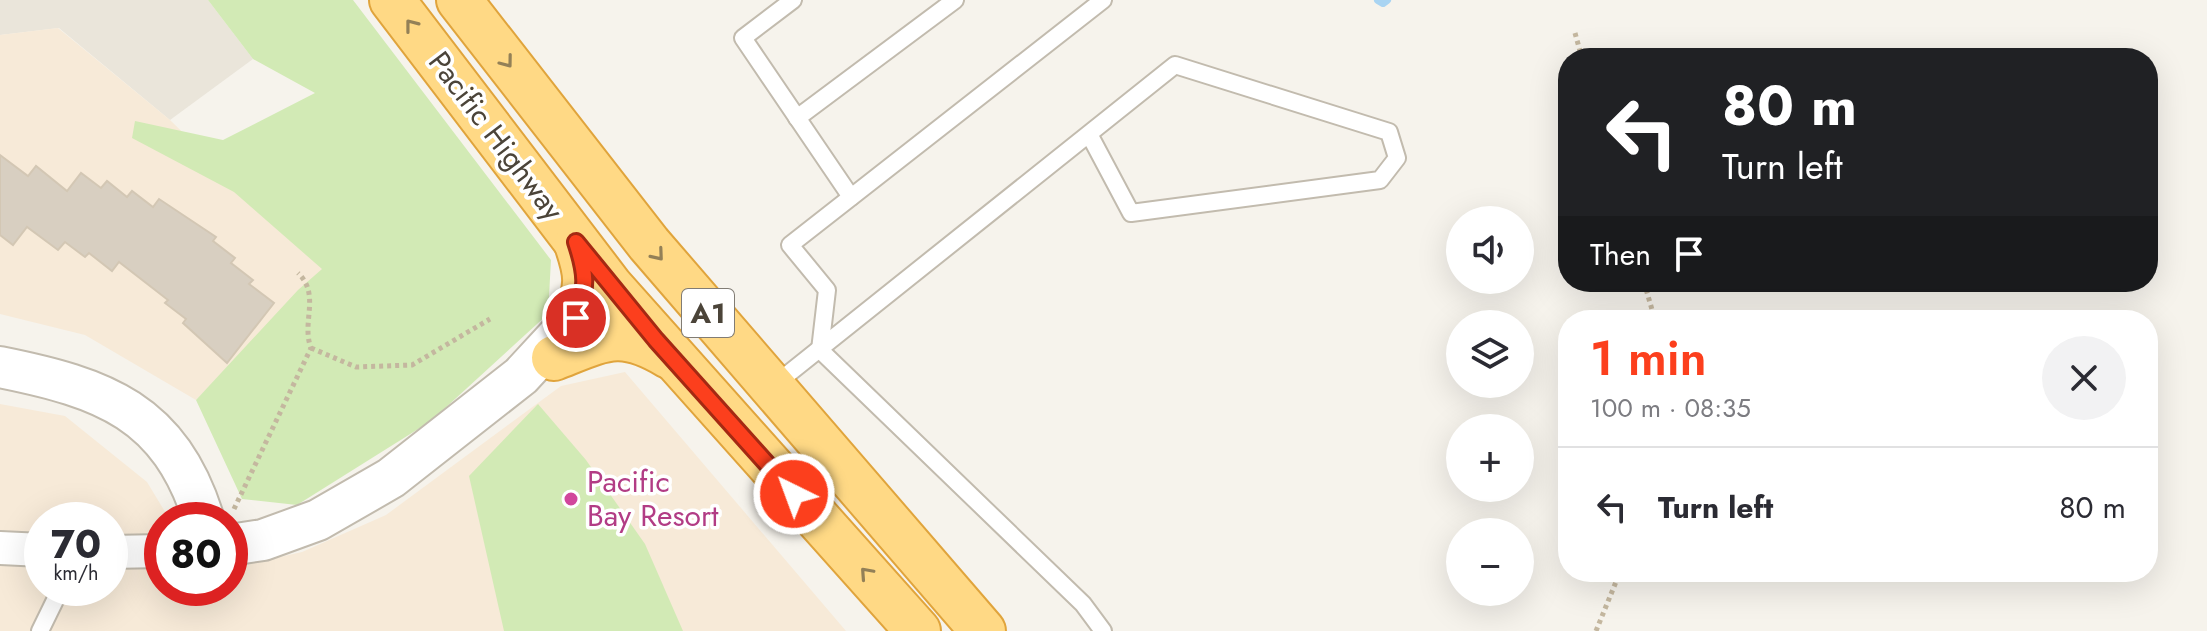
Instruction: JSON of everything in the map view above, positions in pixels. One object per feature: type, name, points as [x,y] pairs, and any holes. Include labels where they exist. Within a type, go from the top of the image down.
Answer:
[{"type":"highway","name":"Pacific Highway","points":[[392,0],[576,242],[671,358],[918,631]]},
{"type":"highway","name":"Pacific Highway","points":[[459,0],[649,244],[983,631]]},
{"type":"highway","points":[[558,128],[619,255],[621,295],[664,307],[785,438],[818,465],[864,493]]},
{"type":"highway","points":[[576,242],[586,271],[587,291],[576,318]]},
{"type":"highway","points":[[538,367],[598,341],[621,337],[641,340],[671,358]]},
{"type":"street","points":[[538,367],[576,318],[621,295]]},
{"type":"street","points":[[248,541],[288,531],[353,502],[429,450],[538,367],[621,295]]},
{"type":"street","points":[[0,367],[81,385],[130,411],[155,430],[182,463],[197,502]]},
{"type":"street","points":[[0,548],[24,549]]},
{"type":"lane","points":[[793,0],[743,38],[851,197]]},
{"type":"lane","points":[[797,118],[955,0]]},
{"type":"lane","points":[[820,350],[827,290],[790,245],[1103,0]]},
{"type":"lane","points":[[771,387],[1175,65],[1389,132],[1397,158],[1380,180],[1131,213],[1089,134]]},
{"type":"lane","points":[[820,350],[1083,604],[1103,631]]},
{"type":"lane","points":[[40,631],[52,606]]},
{"type":"path","points":[[1575,33],[1579,48]]},
{"type":"path","points":[[298,273],[307,282],[311,306],[306,336],[311,348],[356,367],[412,365],[490,319]]},
{"type":"path","points":[[238,502],[311,348]]},
{"type":"path","points":[[1596,631],[1616,582]]},
{"type":"shaded area","points":[[0,0],[208,0],[253,59],[170,120],[59,28],[0,35]]},
{"type":"shaded area","points":[[58,28],[170,120],[323,269],[196,400],[85,335],[0,314],[0,35]]},
{"type":"shaded area","name":"Pacific Bay Resort","points":[[625,372],[846,631],[0,631],[0,404],[65,416],[147,482],[159,502],[144,502],[144,606],[248,606],[248,564],[302,552],[386,515],[561,386]]},
{"type":"green space","points":[[208,0],[353,0],[551,260],[548,314],[431,421],[297,505],[242,499],[196,400],[298,290],[322,269],[234,192],[132,138],[135,121],[223,140],[315,93],[253,59]]},
{"type":"green space","points":[[538,404],[586,460],[645,544],[683,631],[504,631],[469,476]]},
{"type":"building","points":[[0,155],[28,176],[36,166],[67,191],[81,173],[101,188],[107,181],[127,197],[132,191],[153,207],[159,199],[216,237],[213,241],[235,258],[231,263],[253,280],[249,284],[274,303],[227,363],[183,323],[186,319],[165,303],[168,300],[119,262],[112,271],[89,253],[85,257],[65,242],[58,250],[27,227],[13,245],[0,235]]},
{"type":"waterway","points":[[1378,0],[1383,3],[1387,0]]},
{"type":"place","name":"Pacific Bay Resort","points":[[571,499]]},
{"type":"route","points":[[576,318],[587,291],[586,271],[576,242],[656,340],[794,494]]}]
